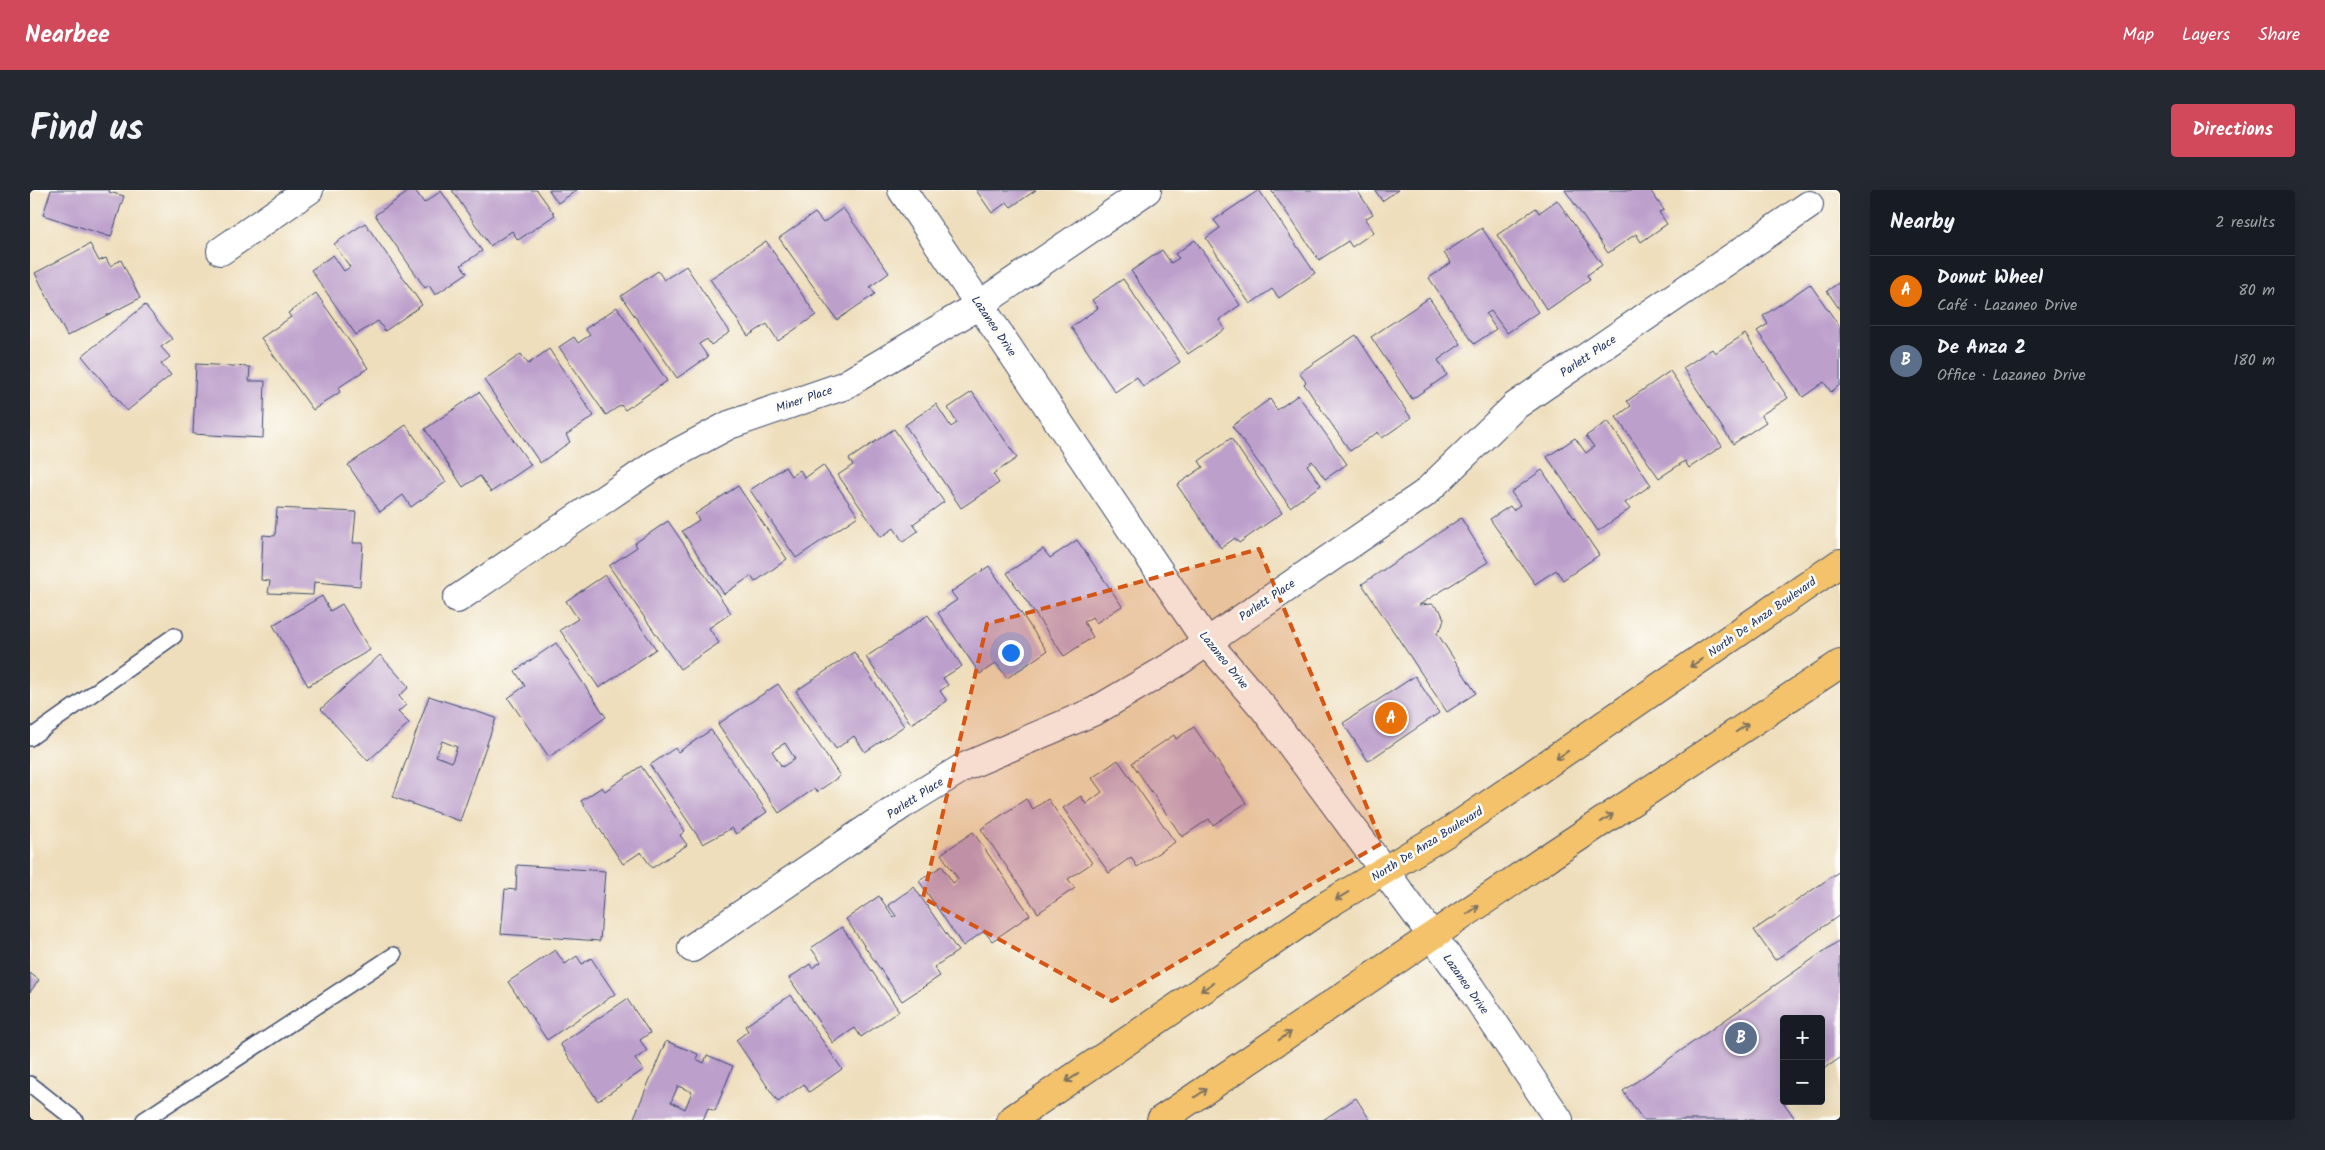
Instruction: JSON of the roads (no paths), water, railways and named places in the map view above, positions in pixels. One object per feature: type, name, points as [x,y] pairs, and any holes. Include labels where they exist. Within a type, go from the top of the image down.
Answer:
[{"type":"main road","name":"North De Anza Boulevard","points":[[1011,1120],[1330,903],[1455,828],[1840,563]]},
{"type":"main road","points":[[1161,1120],[1432,938],[1550,856],[1840,664]]},
{"type":"street","points":[[221,251],[309,190]]},
{"type":"street","name":"Lazaneo Drive","points":[[902,190],[1207,642],[1266,711],[1470,987],[1559,1120]]},
{"type":"street","name":"Miner Place","points":[[457,599],[656,464],[729,425],[842,386],[979,305],[1147,190]]},
{"type":"street","name":"Parlett Place","points":[[692,948],[902,805],[964,767],[1095,710],[1175,664],[1424,494],[1515,406],[1809,205]]},
{"type":"lane","points":[[30,738],[174,636]]},
{"type":"lane","points":[[144,1120],[394,955]]},
{"type":"lane","points":[[30,1084],[75,1120]]},
{"type":"place","name":"Donut Wheel","points":[[1391,718]]},
{"type":"place","name":"De Anza 2","points":[[1741,1038]]}]
